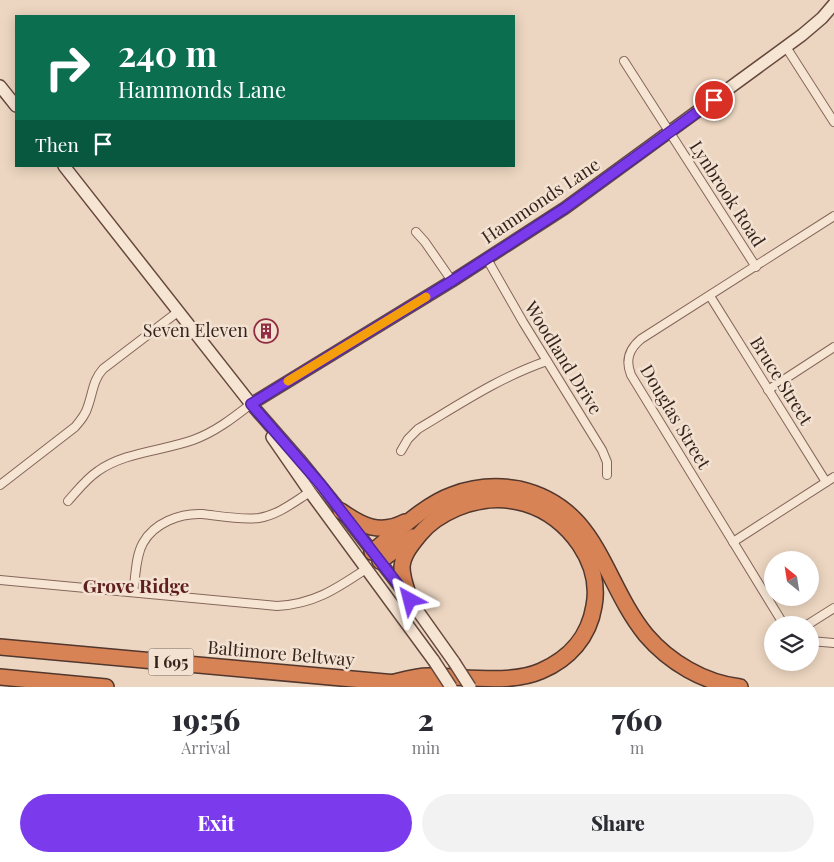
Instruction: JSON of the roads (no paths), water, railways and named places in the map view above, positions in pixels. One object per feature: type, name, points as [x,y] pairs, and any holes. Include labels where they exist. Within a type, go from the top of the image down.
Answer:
[{"type":"highway","points":[[342,511],[357,522],[376,528],[387,528],[398,525],[424,512],[452,495],[494,486],[527,491],[555,503],[566,510],[585,530],[636,621],[658,648],[686,669],[718,682],[740,687]]},
{"type":"highway","points":[[376,556],[451,511],[477,502],[508,500],[538,508],[566,527],[583,550],[594,575],[595,601],[592,615],[582,639],[574,649],[553,665],[526,676],[505,678],[426,676],[391,683]]},
{"type":"highway","points":[[376,556],[424,512]]},
{"type":"highway","points":[[410,600],[403,578],[402,567],[410,546],[425,528]]},
{"type":"highway","name":"Baltimore Beltway","points":[[0,647],[440,687]]},
{"type":"highway","points":[[0,677],[106,687]]},
{"type":"main road","name":"Hammonds Lane","points":[[251,404],[452,281],[565,208],[786,47],[822,18],[834,4]]},
{"type":"main road","points":[[0,86],[15,105]]},
{"type":"main road","points":[[65,167],[251,404],[342,511],[410,600],[470,687]]},
{"type":"main road","points":[[251,404],[310,492],[451,687]]},
{"type":"main road","points":[[366,569],[376,556]]},
{"type":"street","points":[[786,47],[834,122]]},
{"type":"street","name":"Lynbrook Road","points":[[624,61],[756,267]]},
{"type":"street","name":"Douglas Street","points":[[778,616],[628,368],[627,360],[634,345],[834,216]]},
{"type":"street","points":[[416,232],[452,281]]},
{"type":"street","name":"Woodland Drive","points":[[487,258],[522,322],[602,450],[607,462],[607,475]]},
{"type":"street","name":"Bruce Street","points":[[710,296],[826,482]]},
{"type":"street","points":[[0,485],[75,427],[84,416],[89,405],[94,382],[103,369],[179,311]]},
{"type":"street","points":[[768,390],[834,347]]},
{"type":"street","points":[[401,451],[408,439],[418,429],[500,380],[547,360]]},
{"type":"street","points":[[68,501],[91,476],[111,463],[193,440],[224,425],[251,404]]},
{"type":"street","points":[[733,542],[834,477]]},
{"type":"street","points":[[134,592],[139,555],[143,544],[149,534],[169,520],[183,515],[199,514],[260,518],[285,508],[310,492]]},
{"type":"street","points":[[0,580],[277,606],[294,605],[324,596],[366,569]]},
{"type":"street","points":[[819,617],[834,608]]},
{"type":"street","points":[[819,642],[834,643]]},
{"type":"place","name":"Seven Eleven","points":[[266,331]]},
{"type":"district","name":"Grove Ridge","points":[[136,586]]}]
